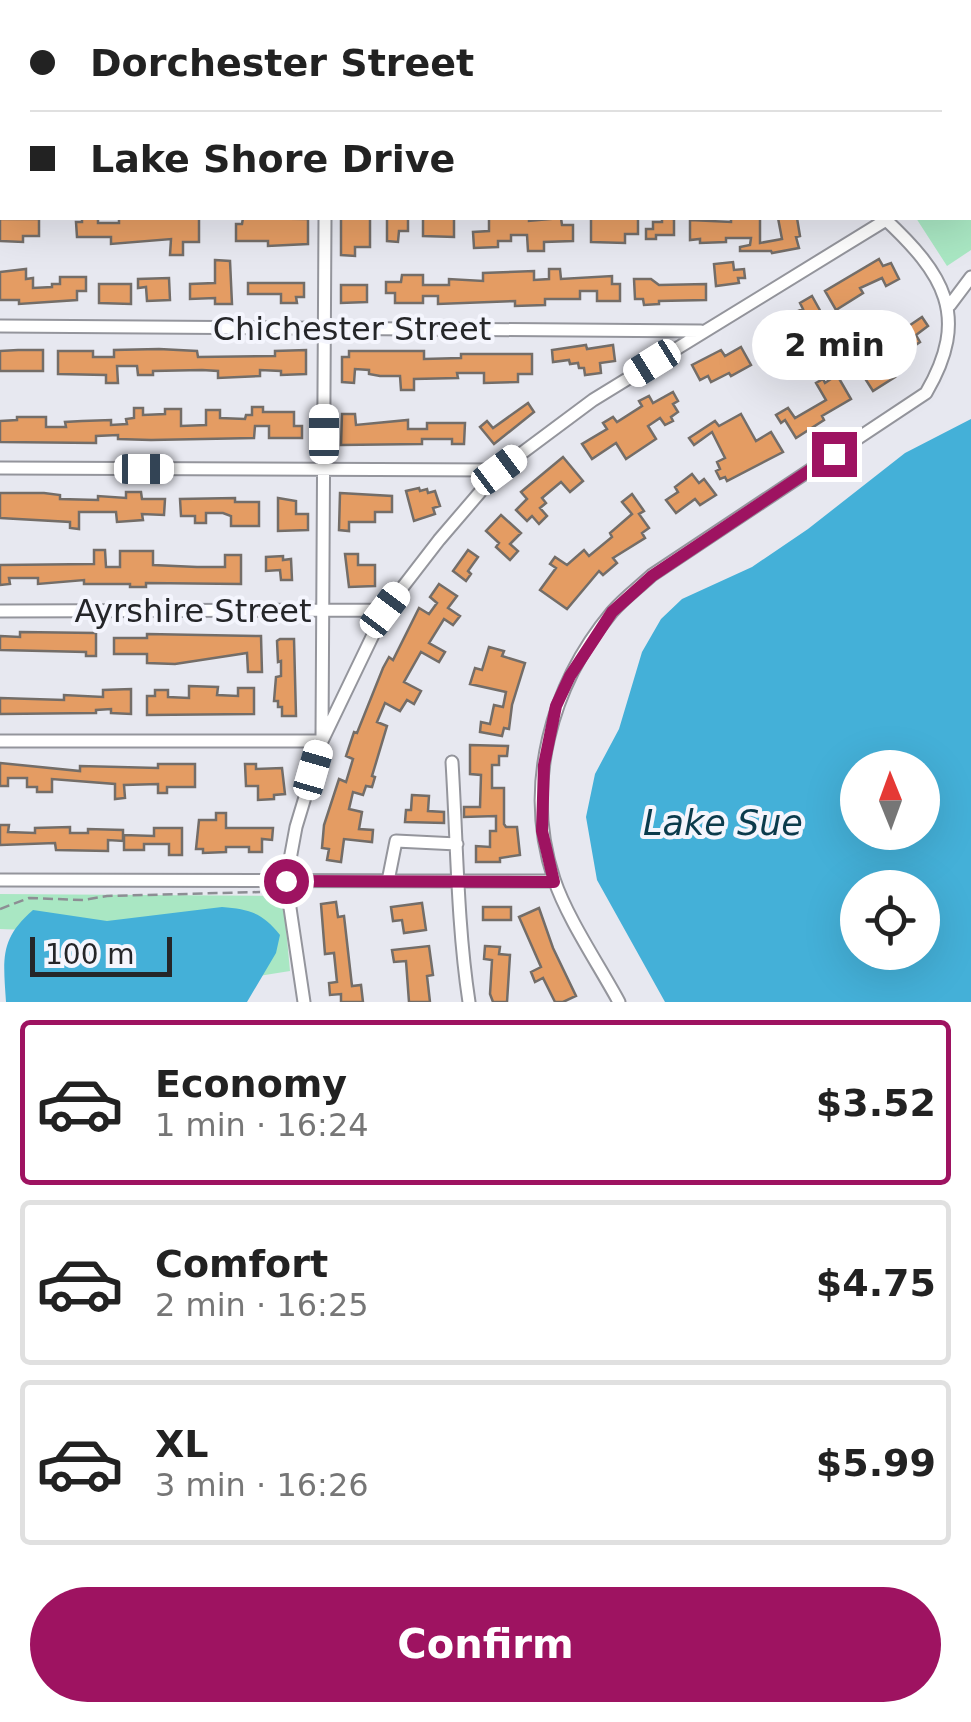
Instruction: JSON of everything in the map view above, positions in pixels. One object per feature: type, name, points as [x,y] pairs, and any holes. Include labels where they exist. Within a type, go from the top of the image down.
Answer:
[{"type":"street","points":[[322,741],[325,220]]},
{"type":"street","points":[[304,1002],[286,881],[296,827],[322,741],[385,610],[499,470],[593,400],[883,220]]},
{"type":"street","points":[[618,1002],[554,882],[542,831],[544,765],[556,706],[570,676],[612,612],[652,576],[926,394],[944,366],[952,338],[950,305],[943,287],[918,250],[886,220]]},
{"type":"street","points":[[950,305],[965,293],[971,277]]},
{"type":"street","name":"Chichester Street","points":[[0,326],[704,331]]},
{"type":"street","points":[[646,330],[655,344],[652,363]]},
{"type":"street","points":[[0,468],[499,470]]},
{"type":"street","name":"Ayrshire Street","points":[[0,611],[385,610]]},
{"type":"street","points":[[0,741],[322,741]]},
{"type":"street","points":[[452,762],[460,880],[459,936],[468,1002]]},
{"type":"street","points":[[388,882],[396,842],[458,844]]},
{"type":"street","points":[[0,880],[554,882]]},
{"type":"path","points":[[0,909],[29,898],[258,894],[271,881]]},
{"type":"green space","points":[[917,220],[971,220],[971,250],[947,266]]},
{"type":"green space","points":[[0,894],[283,896],[290,971],[198,986],[27,930],[0,929]]},
{"type":"water","name":"Lake Sue","points":[[971,419],[971,1002],[665,1002],[597,880],[586,817],[595,774],[619,729],[642,652],[661,619],[682,599],[752,567],[905,453]]},
{"type":"water","points":[[222,907],[255,914],[280,935],[276,953],[247,1002],[6,1002],[6,950],[14,930],[33,910],[107,921]]},
{"type":"building","points":[[0,220],[39,220],[39,236],[23,236],[23,242],[0,241]]},
{"type":"building","points":[[199,220],[199,242],[183,242],[183,255],[170,255],[171,239],[111,244],[111,237],[77,237],[76,222]]},
{"type":"building","points":[[243,220],[308,220],[308,244],[268,246],[268,241],[236,241],[236,224],[242,224]]},
{"type":"building","points":[[341,220],[370,220],[370,247],[355,247],[355,256],[341,255]]},
{"type":"building","points":[[387,220],[408,220],[408,231],[399,231],[398,242],[387,241]]},
{"type":"building","points":[[423,220],[454,220],[454,237],[423,236]]},
{"type":"building","points":[[489,220],[561,220],[562,225],[573,225],[573,241],[544,242],[544,251],[528,251],[527,235],[511,235],[511,241],[498,241],[498,247],[474,248],[473,232],[489,231]]},
{"type":"building","points":[[591,220],[638,220],[638,234],[625,234],[625,243],[591,242]]},
{"type":"building","points":[[674,220],[674,235],[646,239],[646,229],[653,229],[653,222]]},
{"type":"building","points":[[690,220],[760,220],[760,243],[782,239],[778,220],[797,220],[799,248],[772,253],[740,251],[740,247],[750,245],[751,238],[700,243],[700,239],[690,240]]},
{"type":"building","points":[[879,259],[883,266],[891,263],[899,279],[886,286],[882,278],[860,288],[863,293],[836,310],[825,291]]},
{"type":"building","points":[[215,260],[230,261],[232,304],[215,304],[215,298],[190,299],[190,284],[215,283]]},
{"type":"building","points":[[733,262],[734,270],[744,269],[745,278],[738,278],[739,283],[716,286],[714,264]]},
{"type":"building","points":[[26,269],[26,279],[33,278],[33,288],[60,284],[60,277],[86,277],[86,291],[77,291],[77,300],[19,304],[19,300],[0,300],[0,272]]},
{"type":"building","points":[[549,269],[560,269],[561,279],[612,276],[612,284],[620,284],[620,301],[597,301],[597,291],[580,291],[580,299],[545,299],[545,305],[515,306],[515,301],[438,304],[438,296],[423,296],[423,303],[395,303],[395,293],[386,293],[386,282],[401,282],[402,275],[423,275],[423,285],[449,285],[449,279],[483,281],[483,273],[534,271],[534,280],[549,279]]},
{"type":"building","points":[[169,278],[170,300],[147,301],[146,287],[138,288],[138,279]]},
{"type":"building","points":[[634,279],[651,279],[659,285],[706,284],[706,300],[644,305],[643,299],[635,299]]},
{"type":"building","points":[[248,283],[304,283],[304,297],[296,297],[297,303],[281,303],[281,294],[248,294]]},
{"type":"building","points":[[99,284],[131,284],[131,304],[99,303]]},
{"type":"building","points":[[341,285],[367,285],[367,302],[341,303]]},
{"type":"building","points":[[812,296],[822,314],[806,323],[813,336],[804,341],[799,332],[769,347],[765,339],[775,333],[770,323],[803,309],[800,303]]},
{"type":"building","points":[[922,317],[928,326],[916,335],[920,342],[902,354],[891,338]]},
{"type":"building","points":[[586,345],[587,349],[613,345],[615,361],[600,363],[601,373],[585,375],[578,363],[553,362],[552,350]]},
{"type":"building","points":[[741,347],[751,365],[711,382],[708,376],[700,380],[692,365],[721,350],[725,356]]},
{"type":"building","points":[[43,350],[43,371],[0,371],[0,351]]},
{"type":"building","points":[[114,350],[197,351],[198,357],[275,356],[275,351],[306,350],[306,374],[281,375],[281,371],[260,370],[260,376],[218,378],[218,371],[202,370],[138,375],[137,366],[117,366],[118,383],[106,383],[106,375],[58,374],[58,351],[93,351],[93,357],[114,357]]},
{"type":"building","points":[[349,351],[424,351],[424,359],[461,358],[461,354],[532,354],[532,374],[518,374],[518,382],[484,383],[484,373],[457,373],[458,378],[414,379],[414,390],[401,390],[400,376],[369,374],[369,370],[355,369],[354,383],[342,382],[342,357],[349,357]]},
{"type":"building","points":[[879,352],[895,377],[873,391],[857,366]]},
{"type":"building","points":[[837,375],[851,399],[796,438],[785,420],[781,423],[776,415],[788,408],[795,418],[826,400],[816,383],[823,379],[825,383]]},
{"type":"building","points":[[673,392],[678,412],[671,417],[673,421],[665,425],[660,418],[648,426],[656,439],[626,459],[616,443],[592,459],[582,444],[607,429],[603,423],[613,417],[617,422],[642,406],[639,401],[649,396],[653,403]]},
{"type":"building","points":[[528,403],[534,412],[494,444],[480,427],[487,421],[493,428]]},
{"type":"building","points":[[252,407],[263,407],[263,412],[294,412],[294,426],[302,426],[302,438],[269,438],[269,426],[255,426],[254,438],[151,440],[118,439],[118,435],[96,436],[96,443],[0,442],[0,421],[17,417],[46,417],[46,427],[111,420],[111,425],[127,424],[126,419],[134,418],[134,408],[143,408],[143,415],[181,409],[181,426],[206,425],[206,410],[220,410],[220,418],[245,419],[252,415]]},
{"type":"building","points":[[342,414],[355,414],[356,425],[408,420],[408,429],[427,429],[427,423],[465,423],[464,444],[452,444],[452,439],[422,439],[422,444],[341,445]]},
{"type":"building","points":[[741,414],[756,441],[771,432],[783,452],[727,481],[725,477],[720,479],[716,471],[720,469],[717,462],[725,458],[712,432],[694,445],[689,438],[715,421],[719,426]]},
{"type":"building","points":[[563,457],[583,481],[570,492],[561,482],[542,498],[546,503],[540,508],[547,516],[539,524],[532,516],[527,521],[516,510],[527,499],[521,492]]},
{"type":"building","points":[[692,474],[699,483],[704,479],[716,495],[700,505],[695,499],[676,513],[666,500]]},
{"type":"building","points":[[427,489],[428,493],[435,491],[440,506],[433,508],[435,514],[414,521],[406,491]]},
{"type":"building","points":[[126,492],[141,492],[142,499],[165,499],[164,515],[142,514],[143,520],[117,522],[116,512],[79,512],[79,529],[70,528],[70,522],[0,518],[0,493],[44,493],[60,495],[60,499],[98,500],[98,496],[126,498]]},
{"type":"building","points":[[340,493],[392,496],[392,512],[375,512],[375,522],[349,522],[349,531],[339,530]]},
{"type":"building","points":[[632,494],[644,511],[639,514],[649,528],[642,533],[645,538],[613,558],[617,563],[603,575],[599,571],[567,609],[540,590],[556,568],[550,564],[555,557],[567,565],[584,550],[589,556],[612,537],[610,533],[632,514],[622,502]]},
{"type":"building","points":[[235,498],[235,502],[259,502],[259,526],[231,526],[231,516],[223,513],[206,513],[206,523],[195,523],[195,516],[181,516],[180,499]]},
{"type":"building","points":[[278,498],[296,501],[296,514],[308,514],[308,530],[278,531]]},
{"type":"building","points":[[501,515],[521,533],[510,544],[518,551],[510,560],[486,531]]},
{"type":"building","points":[[94,550],[105,550],[106,567],[120,567],[120,551],[153,551],[153,565],[197,567],[225,567],[225,555],[241,555],[241,584],[146,583],[146,587],[130,587],[84,584],[84,580],[38,584],[38,578],[9,578],[10,584],[0,585],[0,565],[94,564]]},
{"type":"building","points":[[468,550],[478,557],[466,581],[453,571]]},
{"type":"building","points":[[345,554],[358,554],[358,565],[375,565],[375,586],[349,587]]},
{"type":"building","points":[[283,556],[283,560],[291,559],[292,580],[281,580],[280,570],[266,571],[266,557]]},
{"type":"building","points":[[439,584],[457,596],[448,608],[460,616],[453,625],[444,619],[429,643],[445,652],[439,662],[421,652],[404,682],[421,691],[414,704],[407,700],[400,711],[385,703],[377,722],[387,726],[372,787],[366,786],[363,795],[353,792],[349,809],[362,812],[359,829],[373,830],[372,842],[344,839],[341,862],[327,860],[329,849],[322,848],[324,825],[339,779],[346,782],[353,759],[346,756],[354,732],[357,733],[383,668],[389,657],[393,660],[419,608],[429,614],[437,603],[430,597]]},
{"type":"building","points":[[20,632],[96,633],[96,656],[86,656],[86,652],[0,650],[0,636],[20,637]]},
{"type":"building","points":[[147,634],[261,636],[262,672],[248,672],[247,653],[175,664],[147,663],[147,654],[114,654],[114,638],[147,638]]},
{"type":"building","points":[[294,639],[296,716],[282,716],[282,707],[274,701],[276,677],[281,676],[277,641]]},
{"type":"building","points":[[489,647],[525,663],[509,729],[504,728],[502,736],[480,732],[481,722],[490,724],[494,705],[503,707],[506,692],[470,684],[475,668],[482,670]]},
{"type":"building","points":[[189,686],[218,687],[217,695],[238,696],[238,688],[254,688],[254,714],[147,715],[147,696],[155,696],[155,690],[168,690],[168,697],[189,698]]},
{"type":"building","points":[[131,689],[131,714],[111,713],[111,709],[96,713],[0,714],[0,698],[64,700],[64,695],[103,697],[103,690]]},
{"type":"building","points":[[470,745],[508,746],[507,756],[499,756],[499,765],[492,765],[492,788],[504,788],[504,824],[517,827],[520,855],[500,858],[500,862],[476,862],[476,846],[490,847],[490,831],[496,831],[496,816],[464,817],[464,807],[480,807],[481,775],[470,774]]},
{"type":"building","points":[[0,763],[80,771],[80,766],[158,768],[158,764],[195,764],[195,787],[167,787],[167,793],[158,793],[158,784],[124,785],[125,798],[115,799],[115,784],[52,779],[52,792],[37,792],[37,787],[27,787],[27,778],[8,778],[8,786],[0,786]]},
{"type":"building","points":[[245,764],[256,764],[256,769],[282,768],[285,794],[258,800],[258,786],[246,786]]},
{"type":"building","points":[[412,795],[429,796],[428,811],[444,812],[444,823],[405,822]]},
{"type":"building","points":[[216,813],[226,813],[226,828],[273,828],[272,840],[262,839],[262,852],[249,852],[249,847],[226,847],[226,852],[203,853],[203,849],[196,849],[199,820],[216,820]]},
{"type":"building","points":[[0,825],[9,825],[8,832],[35,833],[35,828],[70,827],[70,833],[123,830],[123,841],[108,840],[108,851],[56,850],[55,843],[0,845]]},
{"type":"building","points":[[154,828],[182,828],[182,855],[169,855],[169,844],[144,844],[144,850],[124,850],[124,835],[154,836]]},
{"type":"building","points":[[336,902],[338,917],[344,916],[352,986],[361,985],[363,1002],[341,1002],[341,994],[330,995],[329,983],[337,982],[334,953],[325,954],[321,904]]},
{"type":"building","points":[[422,903],[426,930],[404,933],[402,920],[393,921],[391,907]]},
{"type":"building","points":[[483,907],[511,907],[511,920],[483,920]]},
{"type":"building","points":[[539,908],[576,996],[563,1002],[555,1002],[543,978],[535,982],[531,972],[541,967],[519,917]]},
{"type":"building","points":[[429,946],[433,975],[427,976],[430,1002],[409,1002],[406,961],[394,962],[392,950]]},
{"type":"building","points":[[485,946],[500,947],[499,954],[510,955],[507,1002],[493,1002],[492,960],[484,959]]},
{"type":"route","points":[[286,881],[554,882],[542,831],[544,765],[556,706],[570,676],[612,612],[652,576],[834,454]]}]
